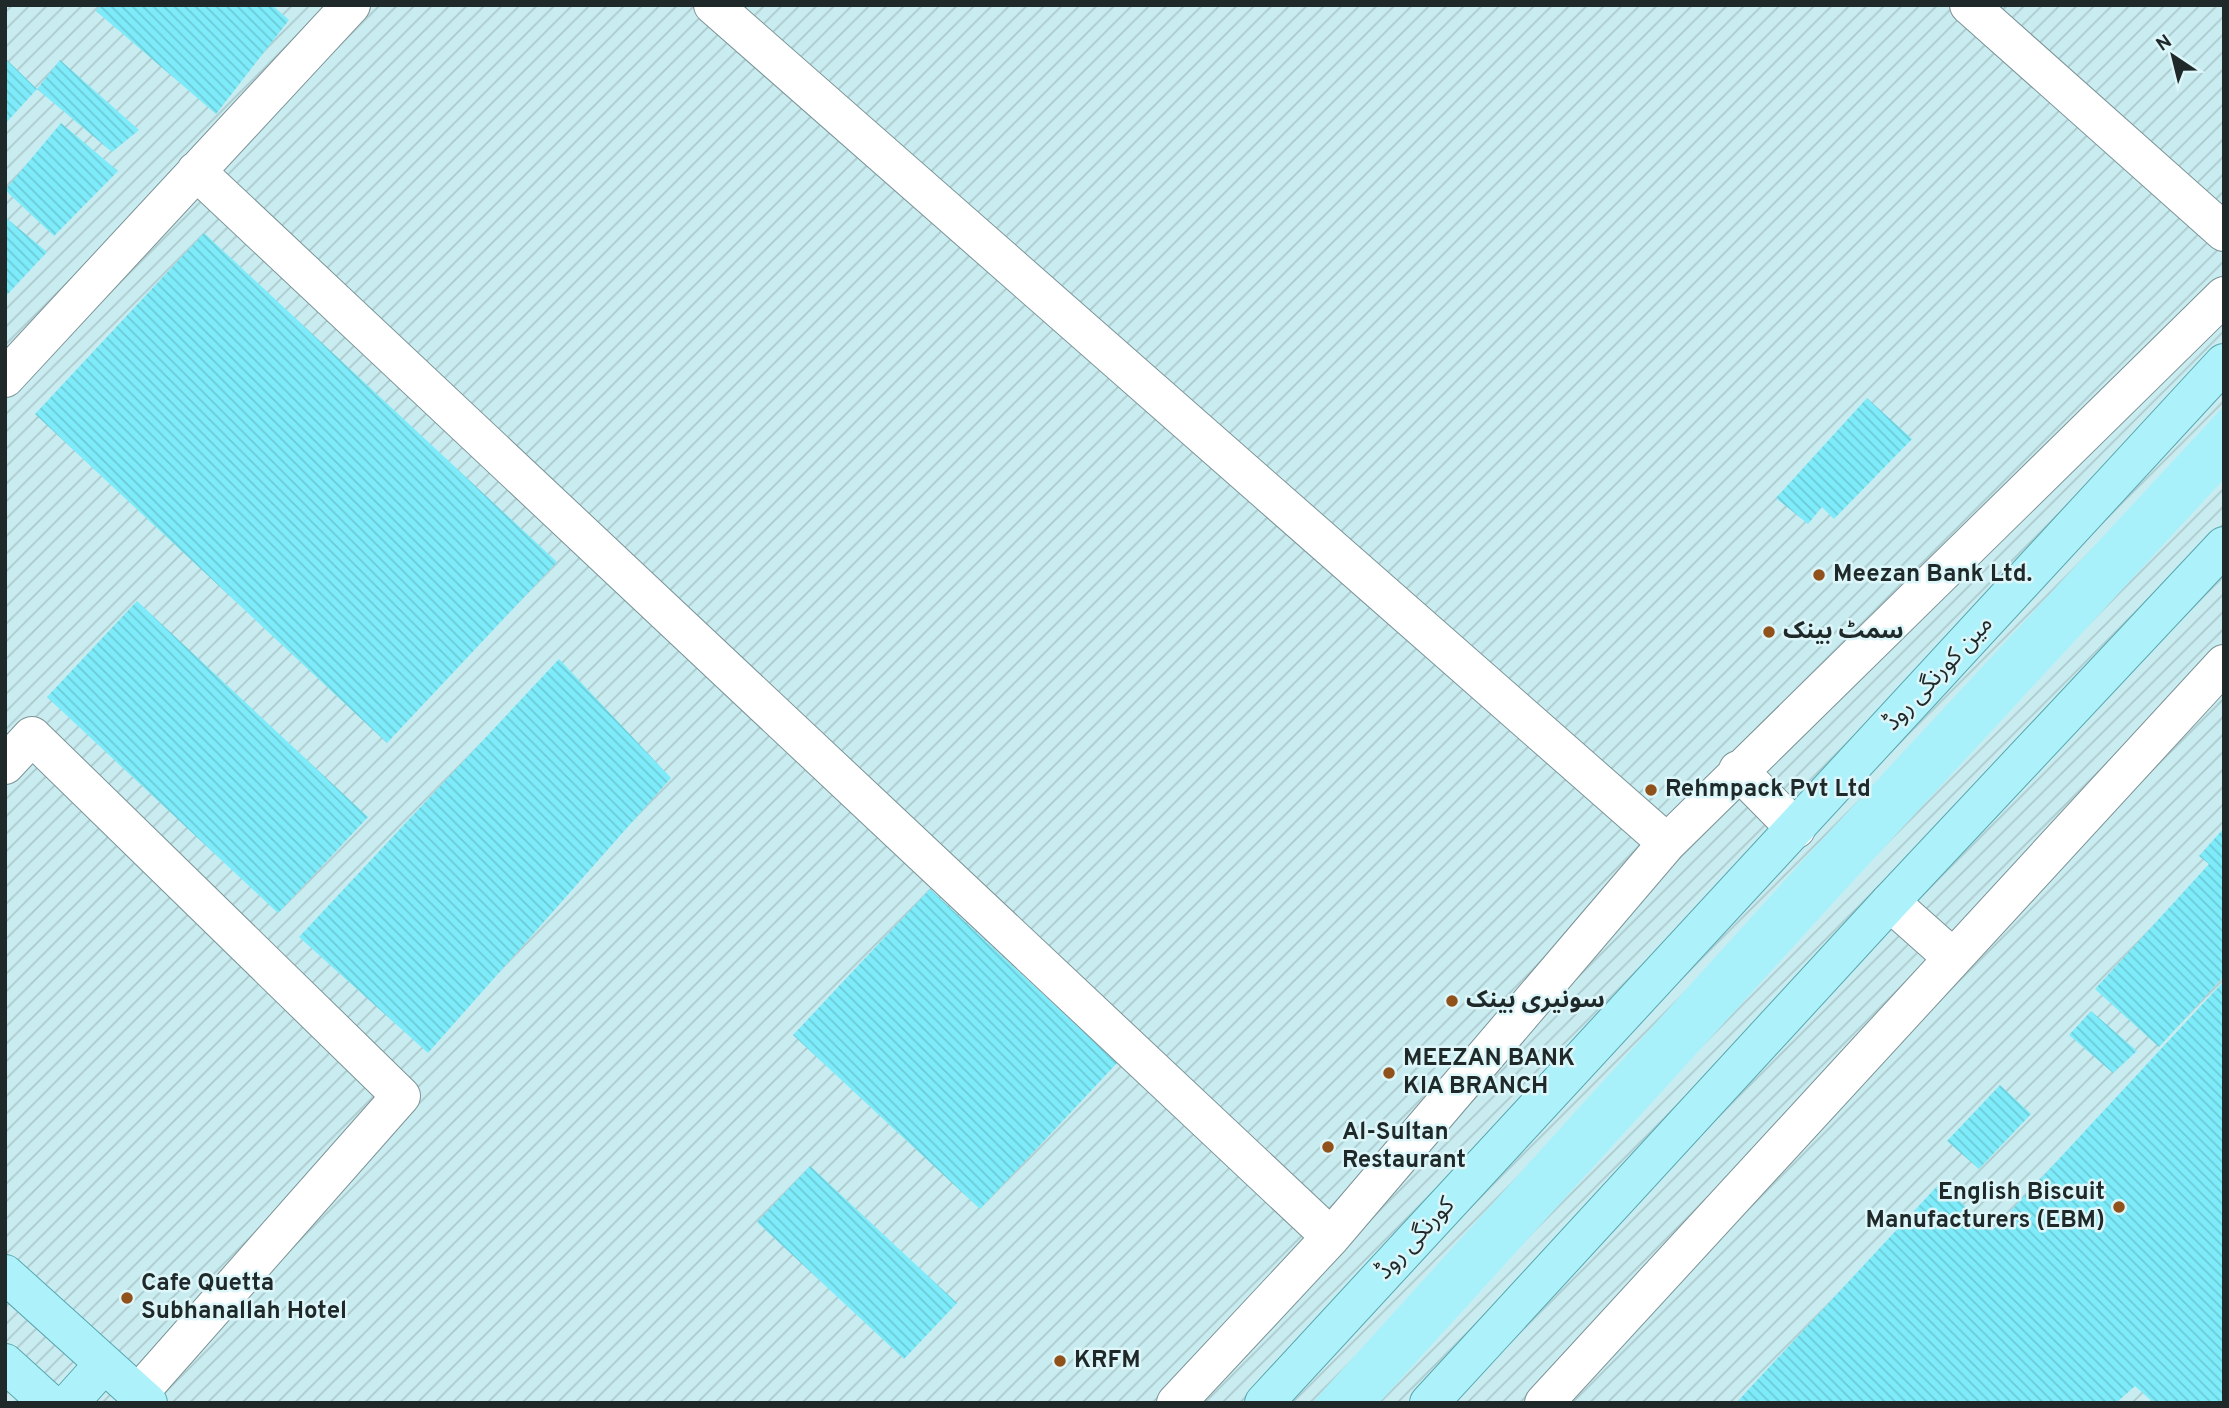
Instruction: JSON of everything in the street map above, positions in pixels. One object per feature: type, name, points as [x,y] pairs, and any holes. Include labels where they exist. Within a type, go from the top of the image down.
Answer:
[{"type":"main road","name":"مین کورنگی روڈ","points":[[1796,829],[2224,363]]},
{"type":"main road","points":[[1429,1403],[1890,902],[2224,546]]},
{"type":"main road","name":"کورنگی روڈ","points":[[1264,1403],[1796,829]]},
{"type":"main road","points":[[5,1274],[143,1398]]},
{"type":"main road","points":[[5,1363],[49,1403]]},
{"type":"main road","points":[[69,1403],[104,1364]]},
{"type":"street","points":[[5,377],[351,5]]},
{"type":"street","points":[[713,5],[1667,843]]},
{"type":"street","points":[[1969,5],[2224,232]]},
{"type":"street","points":[[196,171],[1331,1237]]},
{"type":"street","points":[[1176,1403],[1331,1237],[1667,843],[1738,770],[2224,296]]},
{"type":"street","points":[[1544,1403],[2224,664]]},
{"type":"street","points":[[5,765],[32,736],[401,1096],[143,1398]]},
{"type":"street","points":[[1738,770],[1796,829]]},
{"type":"street","points":[[1890,902],[1953,958]]},
{"type":"shaded area","points":[[5,5],[2224,5],[2224,1403],[5,1403]]},
{"type":"shaded area","points":[[2224,406],[2224,479],[1843,892],[1379,1403],[1312,1403],[1804,859]]},
{"type":"building","points":[[100,5],[272,5],[289,20],[216,114],[96,11]]},
{"type":"building","points":[[5,58],[37,89],[5,124]]},
{"type":"building","points":[[60,60],[139,130],[112,152],[37,89]]},
{"type":"building","points":[[61,123],[118,171],[54,236],[5,190]]},
{"type":"building","points":[[5,217],[47,252],[5,297]]},
{"type":"building","points":[[204,233],[557,562],[387,743],[35,414]]},
{"type":"building","points":[[1867,398],[1912,439],[1834,519],[1822,507],[1808,524],[1776,498]]},
{"type":"building","points":[[137,601],[368,817],[278,913],[47,697]]},
{"type":"building","points":[[559,659],[671,778],[428,1053],[299,937]]},
{"type":"building","points":[[2224,828],[2224,976],[2159,1047],[2095,989],[2209,864],[2199,856]]},
{"type":"building","points":[[930,889],[1117,1063],[980,1209],[793,1035]]},
{"type":"building","name":"English Biscuit Manufacturers (EBM)","points":[[2224,981],[2224,1403],[2154,1403],[2135,1386],[2116,1403],[1736,1403],[1940,1183],[1992,1231]]},
{"type":"building","points":[[2091,1011],[2137,1051],[2113,1073],[2069,1035]]},
{"type":"building","points":[[2000,1085],[2031,1114],[1979,1169],[1947,1141]]},
{"type":"building","points":[[810,1166],[957,1303],[904,1359],[757,1222]]},
{"type":"place","name":"Meezan Bank Ltd.","points":[[1819,575]]},
{"type":"place","name":"سمٹ بینک","points":[[1769,632]]},
{"type":"place","name":"Rehmpack Pvt Ltd","points":[[1651,790]]},
{"type":"place","name":"سونیری بینک","points":[[1452,1001]]},
{"type":"place","name":"MEEZAN BANK KIA BRANCH","points":[[1389,1073]]},
{"type":"place","name":"Al-Sultan Restaurant","points":[[1328,1147]]},
{"type":"place","name":"English Biscuit Manufacturers (EBM)","points":[[2119,1207]]},
{"type":"place","name":"Cafe Quetta Subhanallah Hotel","points":[[127,1298]]},
{"type":"place","name":"KRFM","points":[[1060,1361]]}]
